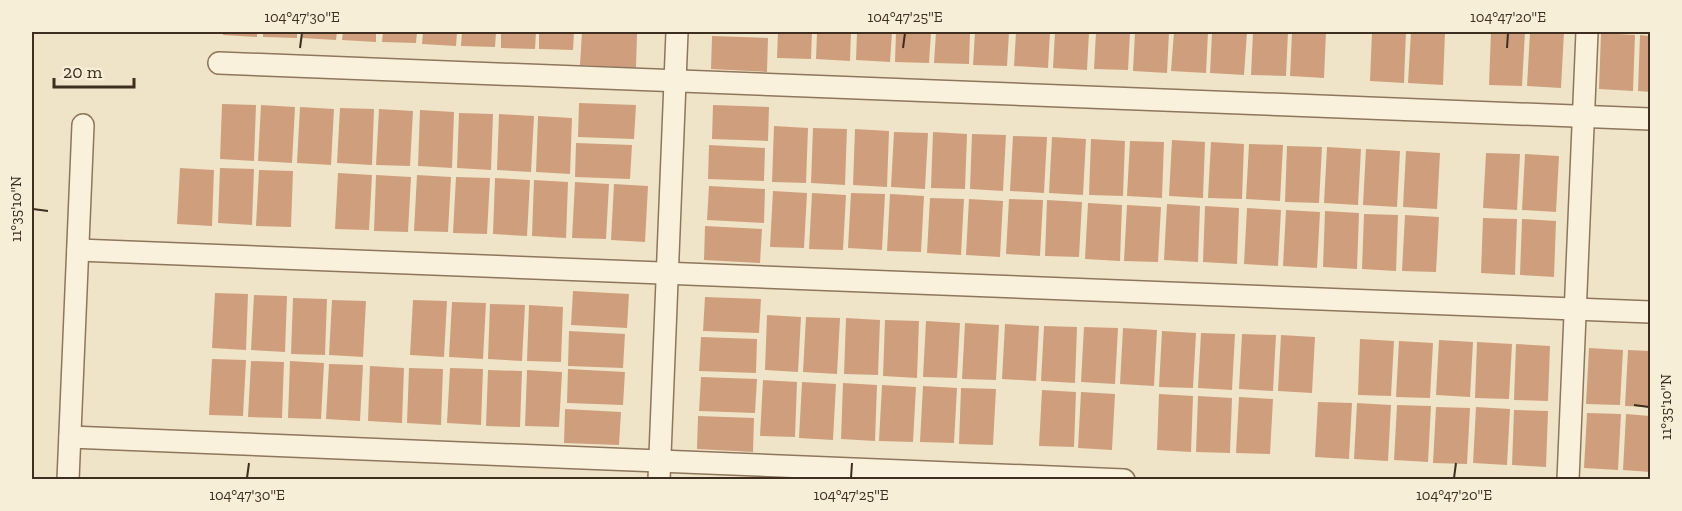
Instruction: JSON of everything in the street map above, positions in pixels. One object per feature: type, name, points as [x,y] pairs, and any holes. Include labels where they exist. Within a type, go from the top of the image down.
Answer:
[{"type":"street","points":[[660,470],[677,32]]},
{"type":"street","points":[[1569,480],[1587,32]]},
{"type":"street","points":[[219,63],[1650,119]]},
{"type":"street","points":[[68,480],[83,124]]},
{"type":"street","points":[[78,249],[1650,312]]},
{"type":"street","points":[[70,437],[660,470],[1124,480]]},
{"type":"building","points":[[223,32],[257,32],[257,37],[223,35]]},
{"type":"building","points":[[263,32],[297,32],[297,38],[263,37]]},
{"type":"building","points":[[303,32],[337,32],[336,40],[302,38]]},
{"type":"building","points":[[343,32],[376,32],[376,42],[342,40]]},
{"type":"building","points":[[383,32],[417,32],[416,43],[382,42]]},
{"type":"building","points":[[423,32],[457,32],[456,46],[422,44]]},
{"type":"building","points":[[462,32],[496,32],[495,47],[461,46]]},
{"type":"building","points":[[501,32],[536,32],[535,49],[501,48]]},
{"type":"building","points":[[539,32],[574,32],[573,50],[539,49]]},
{"type":"building","points":[[582,32],[637,34],[636,68],[580,65]]},
{"type":"building","points":[[778,32],[812,32],[811,59],[777,58]]},
{"type":"building","points":[[817,32],[851,32],[850,61],[816,59]]},
{"type":"building","points":[[857,32],[892,32],[890,62],[856,60]]},
{"type":"building","points":[[896,32],[931,32],[929,63],[895,62]]},
{"type":"building","points":[[936,32],[970,32],[969,64],[934,63]]},
{"type":"building","points":[[975,32],[1009,32],[1007,66],[973,65]]},
{"type":"building","points":[[1016,32],[1050,32],[1048,68],[1014,66]]},
{"type":"building","points":[[1055,32],[1089,32],[1087,70],[1053,68]]},
{"type":"building","points":[[1096,32],[1130,32],[1128,70],[1094,69]]},
{"type":"building","points":[[1135,32],[1169,32],[1167,73],[1133,71]]},
{"type":"building","points":[[1174,32],[1208,32],[1206,73],[1171,71]]},
{"type":"building","points":[[1212,32],[1247,32],[1244,75],[1210,73]]},
{"type":"building","points":[[1253,32],[1288,32],[1286,76],[1251,75]]},
{"type":"building","points":[[1292,32],[1326,32],[1324,78],[1290,76]]},
{"type":"building","points":[[1372,32],[1406,32],[1404,83],[1370,81]]},
{"type":"building","points":[[1411,32],[1445,32],[1443,85],[1408,83]]},
{"type":"building","points":[[1491,32],[1525,32],[1522,86],[1489,85]]},
{"type":"building","points":[[1530,32],[1564,32],[1561,88],[1527,86]]},
{"type":"building","points":[[1601,33],[1635,35],[1633,91],[1599,89]]},
{"type":"building","points":[[1640,35],[1650,36],[1650,92],[1638,91]]},
{"type":"building","points":[[712,36],[768,38],[767,72],[711,69]]},
{"type":"building","points":[[579,103],[636,105],[634,139],[578,137]]},
{"type":"building","points":[[222,104],[256,105],[254,161],[220,159]]},
{"type":"building","points":[[261,105],[295,107],[292,163],[258,161]]},
{"type":"building","points":[[713,105],[769,107],[768,141],[712,139]]},
{"type":"building","points":[[300,107],[334,109],[331,165],[297,163]]},
{"type":"building","points":[[340,108],[374,109],[372,165],[337,163]]},
{"type":"building","points":[[379,109],[413,111],[410,166],[376,165]]},
{"type":"building","points":[[420,110],[454,112],[452,168],[418,166]]},
{"type":"building","points":[[459,113],[493,114],[491,170],[457,168]]},
{"type":"building","points":[[499,114],[534,116],[531,172],[497,170]]},
{"type":"building","points":[[538,116],[572,118],[570,174],[536,172]]},
{"type":"building","points":[[774,126],[808,128],[806,183],[772,182]]},
{"type":"building","points":[[813,128],[847,129],[845,185],[811,183]]},
{"type":"building","points":[[855,129],[889,131],[887,187],[853,185]]},
{"type":"building","points":[[894,132],[928,133],[925,189],[891,187]]},
{"type":"building","points":[[933,132],[967,134],[965,189],[931,188]]},
{"type":"building","points":[[972,134],[1006,135],[1003,191],[970,189]]},
{"type":"building","points":[[1013,136],[1047,137],[1044,193],[1010,191]]},
{"type":"building","points":[[1052,137],[1086,139],[1083,195],[1049,193]]},
{"type":"building","points":[[1091,139],[1125,141],[1123,196],[1089,195]]},
{"type":"building","points":[[1172,140],[1205,142],[1203,198],[1169,196]]},
{"type":"building","points":[[1130,141],[1164,142],[1162,198],[1127,196]]},
{"type":"building","points":[[1211,142],[1244,144],[1242,199],[1208,198]]},
{"type":"building","points":[[576,143],[632,145],[630,179],[575,177]]},
{"type":"building","points":[[1249,144],[1283,145],[1280,201],[1246,199]]},
{"type":"building","points":[[709,145],[765,148],[764,181],[708,179]]},
{"type":"building","points":[[1287,146],[1322,147],[1319,203],[1285,202]]},
{"type":"building","points":[[1327,147],[1361,149],[1358,205],[1324,203]]},
{"type":"building","points":[[1366,149],[1400,151],[1397,207],[1363,205]]},
{"type":"building","points":[[1406,151],[1440,153],[1437,209],[1403,207]]},
{"type":"building","points":[[1486,153],[1520,154],[1517,210],[1483,208]]},
{"type":"building","points":[[1525,154],[1559,156],[1556,212],[1522,210]]},
{"type":"building","points":[[180,168],[214,170],[212,226],[177,224]]},
{"type":"building","points":[[220,168],[254,169],[252,225],[218,223]]},
{"type":"building","points":[[259,170],[293,171],[291,227],[256,226]]},
{"type":"building","points":[[338,173],[372,175],[369,230],[335,229]]},
{"type":"building","points":[[376,175],[411,177],[408,232],[374,231]]},
{"type":"building","points":[[417,175],[451,177],[448,232],[414,231]]},
{"type":"building","points":[[456,177],[490,178],[487,234],[453,233]]},
{"type":"building","points":[[495,178],[530,180],[527,236],[493,234]]},
{"type":"building","points":[[534,180],[568,182],[566,238],[532,236]]},
{"type":"building","points":[[575,182],[609,184],[606,239],[572,238]]},
{"type":"building","points":[[614,184],[648,186],[645,242],[611,240]]},
{"type":"building","points":[[709,186],[765,189],[764,223],[707,220]]},
{"type":"building","points":[[773,191],[807,193],[804,248],[770,247]]},
{"type":"building","points":[[812,193],[846,195],[843,250],[809,249]]},
{"type":"building","points":[[851,193],[885,194],[882,250],[848,248]]},
{"type":"building","points":[[890,194],[924,196],[921,252],[887,251]]},
{"type":"building","points":[[930,198],[964,199],[961,255],[927,253]]},
{"type":"building","points":[[969,199],[1003,201],[1000,257],[966,255]]},
{"type":"building","points":[[1009,199],[1043,200],[1040,256],[1006,254]]},
{"type":"building","points":[[1047,200],[1082,202],[1079,257],[1045,256]]},
{"type":"building","points":[[1088,203],[1122,205],[1120,261],[1085,259]]},
{"type":"building","points":[[1167,204],[1200,206],[1198,262],[1164,260]]},
{"type":"building","points":[[1127,205],[1161,207],[1158,262],[1124,261]]},
{"type":"building","points":[[1205,206],[1239,208],[1237,264],[1203,262]]},
{"type":"building","points":[[1247,208],[1281,210],[1278,266],[1244,264]]},
{"type":"building","points":[[1286,210],[1320,212],[1317,268],[1283,266]]},
{"type":"building","points":[[1325,211],[1359,213],[1357,269],[1323,267]]},
{"type":"building","points":[[1364,214],[1398,215],[1396,271],[1362,269]]},
{"type":"building","points":[[1405,215],[1439,217],[1436,272],[1402,271]]},
{"type":"building","points":[[1483,218],[1517,219],[1515,275],[1481,273]]},
{"type":"building","points":[[1522,219],[1556,221],[1554,277],[1520,275]]},
{"type":"building","points":[[705,226],[762,229],[760,263],[704,260]]},
{"type":"building","points":[[573,291],[629,294],[627,328],[571,325]]},
{"type":"building","points":[[215,293],[248,294],[246,350],[212,348]]},
{"type":"building","points":[[254,295],[287,296],[285,352],[251,350]]},
{"type":"building","points":[[705,297],[761,299],[759,333],[703,331]]},
{"type":"building","points":[[293,298],[327,299],[325,355],[291,354]]},
{"type":"building","points":[[332,300],[366,301],[363,357],[329,355]]},
{"type":"building","points":[[413,300],[447,301],[444,357],[410,355]]},
{"type":"building","points":[[452,302],[486,303],[483,359],[449,357]]},
{"type":"building","points":[[490,304],[525,305],[522,361],[488,359]]},
{"type":"building","points":[[529,305],[563,307],[561,362],[527,361]]},
{"type":"building","points":[[767,315],[801,317],[798,372],[765,370]]},
{"type":"building","points":[[806,317],[840,318],[837,374],[803,372]]},
{"type":"building","points":[[846,318],[880,320],[878,375],[844,374]]},
{"type":"building","points":[[885,320],[919,321],[917,378],[883,376]]},
{"type":"building","points":[[926,321],[960,323],[957,378],[923,377]]},
{"type":"building","points":[[965,323],[999,325],[996,380],[962,379]]},
{"type":"building","points":[[1005,324],[1039,326],[1036,381],[1002,379]]},
{"type":"building","points":[[1044,326],[1077,327],[1075,383],[1041,381]]},
{"type":"building","points":[[1084,327],[1118,328],[1115,384],[1081,382]]},
{"type":"building","points":[[1123,328],[1157,330],[1154,386],[1120,384]]},
{"type":"building","points":[[569,331],[625,334],[623,368],[568,366]]},
{"type":"building","points":[[1162,331],[1196,333],[1193,388],[1159,387]]},
{"type":"building","points":[[1201,333],[1235,334],[1232,390],[1198,388]]},
{"type":"building","points":[[1242,334],[1276,335],[1273,391],[1239,389]]},
{"type":"building","points":[[1281,335],[1315,337],[1312,393],[1278,391]]},
{"type":"building","points":[[701,337],[757,339],[756,373],[699,371]]},
{"type":"building","points":[[1360,339],[1394,341],[1391,396],[1358,395]]},
{"type":"building","points":[[1439,340],[1473,342],[1470,397],[1436,395]]},
{"type":"building","points":[[1399,341],[1433,343],[1430,398],[1396,397]]},
{"type":"building","points":[[1477,342],[1512,344],[1509,399],[1475,398]]},
{"type":"building","points":[[1516,344],[1550,346],[1548,401],[1514,400]]},
{"type":"building","points":[[1589,348],[1623,350],[1620,405],[1586,404]]},
{"type":"building","points":[[1628,350],[1650,351],[1650,407],[1625,406]]},
{"type":"building","points":[[212,359],[246,360],[243,416],[209,415]]},
{"type":"building","points":[[251,361],[284,362],[282,418],[248,417]]},
{"type":"building","points":[[290,361],[324,363],[321,419],[288,418]]},
{"type":"building","points":[[329,364],[363,365],[360,421],[326,419]]},
{"type":"building","points":[[370,366],[404,368],[402,423],[368,421]]},
{"type":"building","points":[[409,368],[443,369],[441,425],[407,423]]},
{"type":"building","points":[[450,368],[483,369],[481,425],[447,423]]},
{"type":"building","points":[[568,369],[625,372],[623,405],[567,403]]},
{"type":"building","points":[[488,370],[522,371],[520,427],[486,426]]},
{"type":"building","points":[[527,370],[562,372],[559,427],[525,426]]},
{"type":"building","points":[[701,377],[757,379],[755,413],[699,411]]},
{"type":"building","points":[[763,380],[797,382],[795,437],[760,436]]},
{"type":"building","points":[[802,382],[836,384],[833,440],[799,438]]},
{"type":"building","points":[[843,383],[877,385],[875,441],[841,439]]},
{"type":"building","points":[[882,385],[916,387],[913,442],[879,441]]},
{"type":"building","points":[[923,386],[957,388],[954,443],[920,442]]},
{"type":"building","points":[[961,388],[996,389],[993,445],[959,444]]},
{"type":"building","points":[[1042,390],[1076,392],[1074,447],[1039,446]]},
{"type":"building","points":[[1081,392],[1115,394],[1112,450],[1078,448]]},
{"type":"building","points":[[1159,394],[1193,396],[1191,452],[1157,450]]},
{"type":"building","points":[[1198,396],[1232,398],[1230,453],[1196,452]]},
{"type":"building","points":[[1239,397],[1273,399],[1270,454],[1236,453]]},
{"type":"building","points":[[1318,402],[1352,403],[1349,459],[1315,457]]},
{"type":"building","points":[[1357,403],[1391,405],[1388,461],[1354,459]]},
{"type":"building","points":[[1397,405],[1431,406],[1428,462],[1394,460]]},
{"type":"building","points":[[1436,407],[1470,408],[1467,464],[1433,463]]},
{"type":"building","points":[[1476,407],[1510,409],[1507,465],[1473,463]]},
{"type":"building","points":[[565,409],[621,412],[619,445],[564,443]]},
{"type":"building","points":[[1514,410],[1548,411],[1546,467],[1512,465]]},
{"type":"building","points":[[1587,413],[1621,414],[1618,470],[1584,468]]},
{"type":"building","points":[[1626,414],[1650,416],[1650,472],[1623,470]]},
{"type":"building","points":[[698,416],[754,418],[753,452],[697,449]]}]
